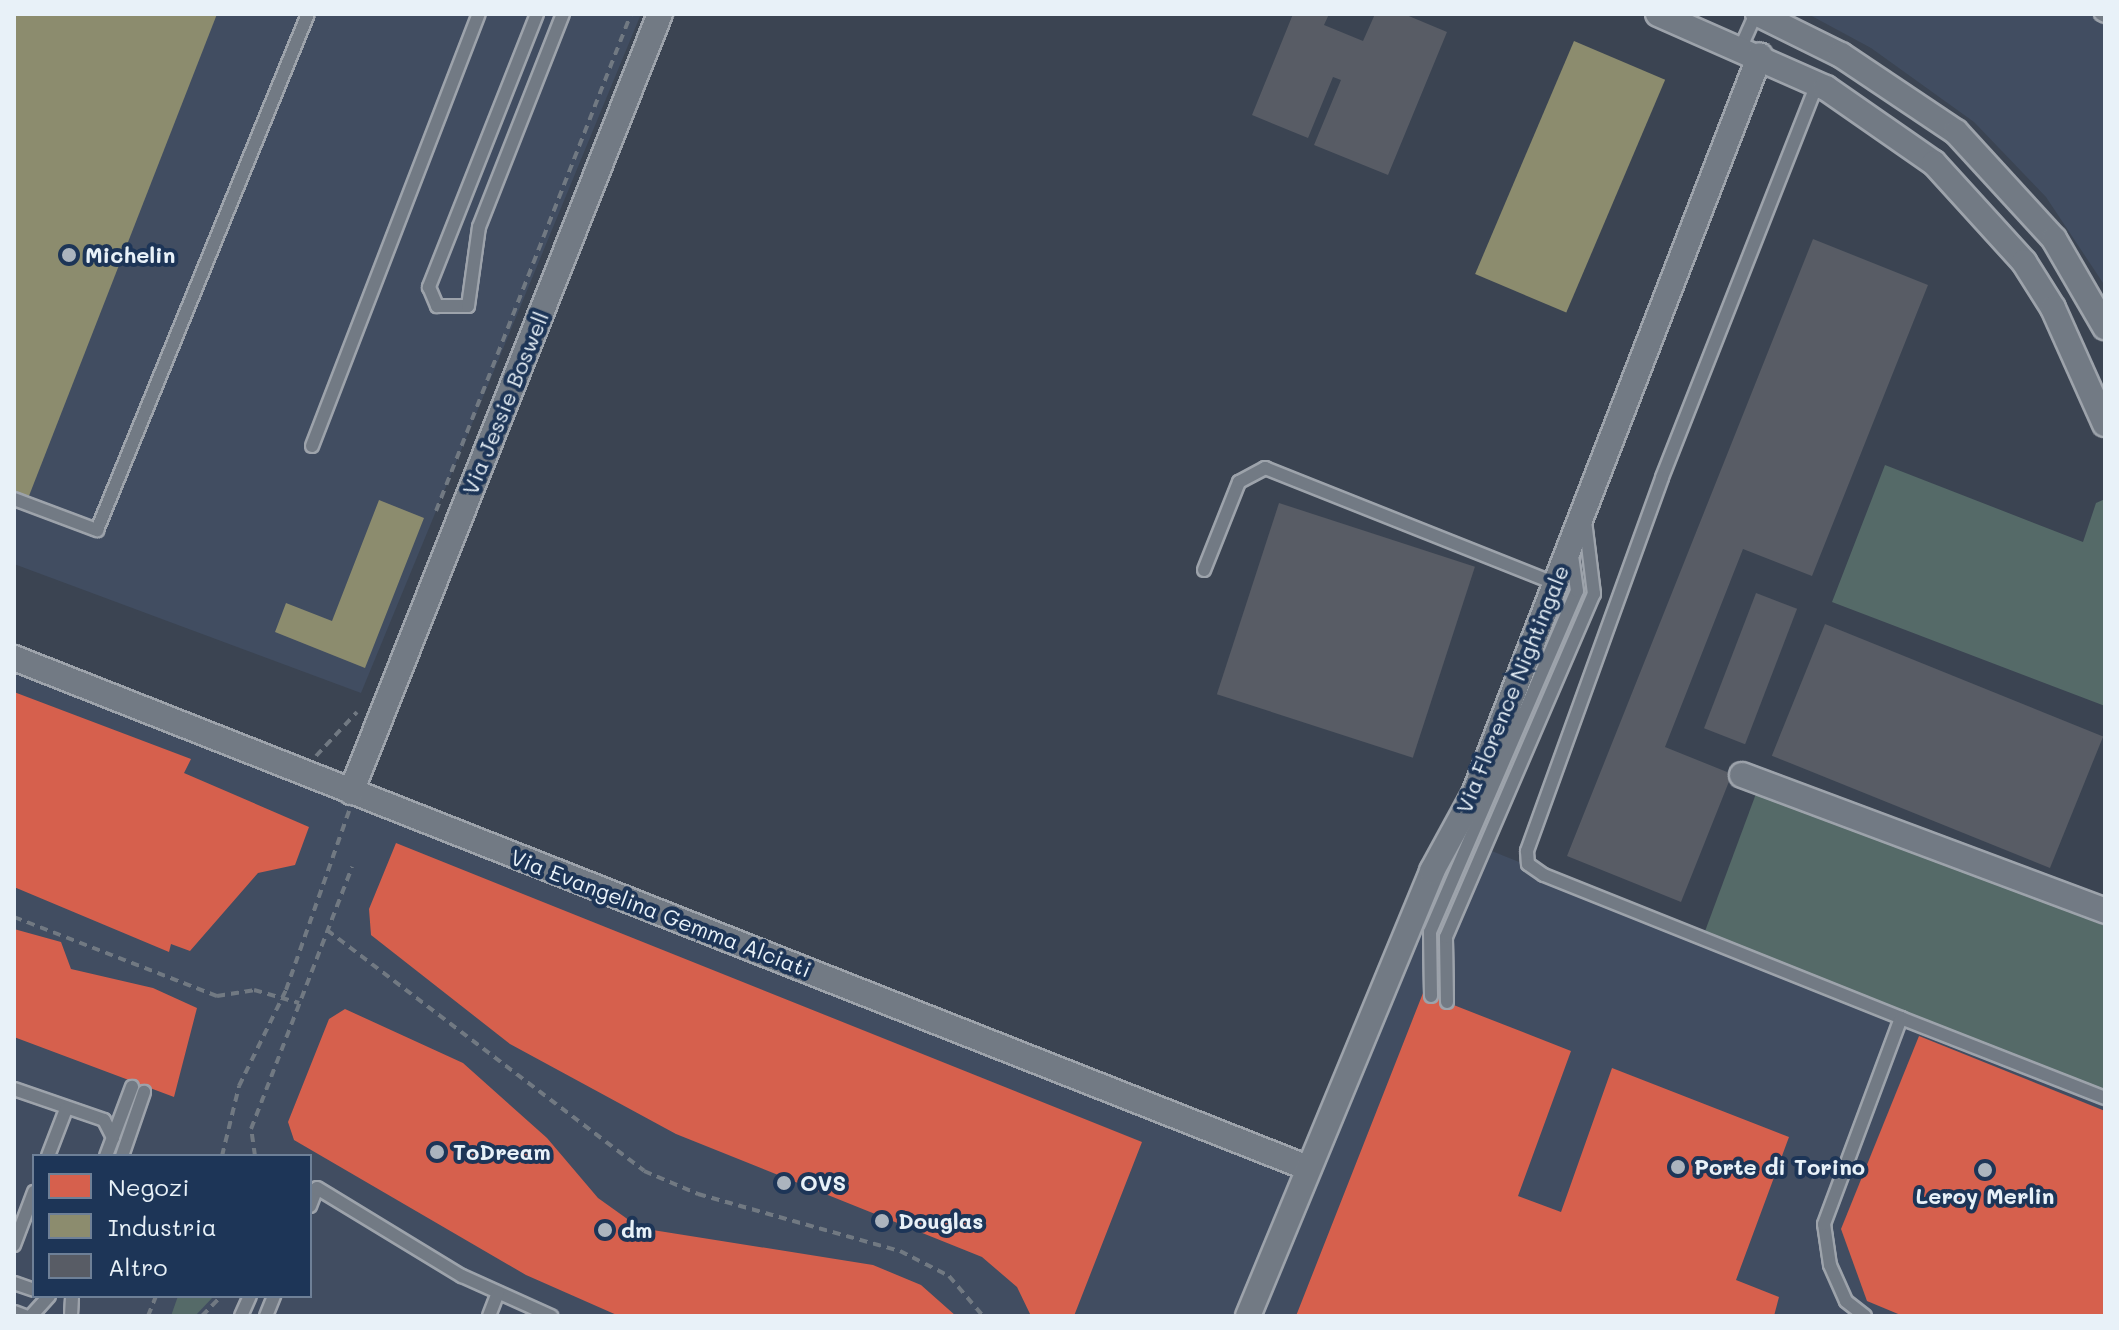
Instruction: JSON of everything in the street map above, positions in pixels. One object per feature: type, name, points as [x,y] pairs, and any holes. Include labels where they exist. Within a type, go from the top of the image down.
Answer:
[{"type":"street","name":"Via Jessie Boswell","points":[[354,792],[660,14]]},
{"type":"street","points":[[1658,14],[1700,22],[1817,84],[1891,129],[1984,214],[2053,308],[2105,424]]},
{"type":"street","points":[[1757,14],[1841,55],[1956,132],[2054,239],[2105,327]]},
{"type":"street","name":"Via Florence Nightingale","points":[[1248,1316],[1432,871],[1474,794],[1570,545],[1750,51]]},
{"type":"street","name":"Via Evangelina Gemma Alciati","points":[[14,658],[1308,1168]]},
{"type":"street","points":[[1742,775],[2105,911]]},
{"type":"lane","points":[[14,499],[97,530],[308,14]]},
{"type":"lane","points":[[312,446],[479,14]]},
{"type":"lane","points":[[537,14],[429,287],[437,306],[458,312],[468,306],[479,227],[563,14]]},
{"type":"lane","points":[[1750,51],[1757,14]]},
{"type":"lane","points":[[1817,84],[1662,478],[1527,851],[1528,864],[1544,875],[2105,1098]]},
{"type":"lane","points":[[1204,570],[1239,482],[1265,468],[1554,583]]},
{"type":"lane","points":[[1447,1002],[1446,937],[1594,594],[1583,510]]},
{"type":"lane","points":[[1431,996],[1430,932],[1577,591],[1570,545]]},
{"type":"lane","points":[[1865,1316],[1846,1301],[1830,1265],[1824,1224],[1901,1018]]},
{"type":"lane","points":[[107,1154],[138,1089],[122,1154]]},
{"type":"lane","points":[[15,1091],[104,1120],[113,1138]]},
{"type":"lane","points":[[49,1154],[66,1109]]},
{"type":"lane","points":[[314,1186],[498,1293],[551,1316]]},
{"type":"lane","points":[[14,1245],[32,1197]]},
{"type":"lane","points":[[489,1316],[498,1293]]},
{"type":"lane","points":[[14,1312],[28,1316],[47,1298]]},
{"type":"path","points":[[433,519],[631,14]]},
{"type":"path","points":[[308,774],[320,745],[346,732],[363,697]]},
{"type":"path","points":[[223,1154],[245,1070],[283,996],[354,792]]},
{"type":"path","points":[[255,1154],[251,1129],[352,867]]},
{"type":"path","points":[[14,917],[217,996],[254,990],[299,1003]]},
{"type":"path","points":[[327,930],[644,1171],[698,1194],[900,1251],[949,1276],[983,1316]]},
{"type":"path","points":[[202,1316],[219,1298]]},
{"type":"shaded area","name":"Michelin","points":[[14,14],[641,14],[361,693],[14,564]]},
{"type":"shaded area","points":[[1808,14],[2105,14],[2105,286],[2046,197],[1974,122],[1871,48]]},
{"type":"shaded area","points":[[14,656],[1308,1168],[1452,835],[2105,1098],[2105,1316],[14,1316]]},
{"type":"green space","points":[[1885,465],[2083,542],[2096,503],[2105,499],[2105,706],[1832,602]]},
{"type":"green space","points":[[1757,791],[2105,926],[2105,1093],[1704,934]]},
{"type":"green space","points":[[177,1298],[212,1298],[195,1316],[171,1316]]},
{"type":"building: Negozi","points":[[14,692],[191,759],[184,773],[309,827],[295,865],[258,873],[190,951],[171,944],[169,952],[14,887]]},
{"type":"building: Negozi","points":[[396,843],[1142,1142],[1074,1316],[1031,1316],[1017,1287],[982,1257],[676,1134],[510,1044],[371,935],[369,909]]},
{"type":"building: Negozi","points":[[14,929],[61,942],[71,969],[153,988],[197,1008],[174,1097],[14,1037]]},
{"type":"building: Negozi","name":"Porte di Torino","points":[[1423,993],[1571,1051],[1518,1196],[1561,1212],[1612,1068],[1789,1137],[1736,1280],[1779,1297],[1774,1316],[1296,1316]]},
{"type":"building: Negozi","name":"ToDream","points":[[345,1009],[463,1063],[547,1138],[598,1198],[640,1228],[873,1265],[921,1285],[956,1316],[619,1316],[526,1275],[294,1140],[288,1122],[329,1019]]},
{"type":"building: Negozi","name":"Leroy Merlin","points":[[1919,1036],[2105,1111],[2105,1316],[1903,1316],[1867,1301],[1841,1229]]},
{"type":"building: Industria","name":"Michelin","points":[[14,14],[217,14],[27,501],[14,495]]},
{"type":"building: Industria","points":[[1574,41],[1665,80],[1566,313],[1475,274]]},
{"type":"building: Industria","points":[[379,500],[424,518],[365,668],[275,632],[286,603],[332,621]]},
{"type":"building: Altro","points":[[1293,14],[1329,14],[1324,25],[1363,41],[1375,14],[1404,14],[1447,32],[1388,175],[1314,145],[1341,80],[1333,77],[1308,138],[1252,115]]},
{"type":"building: Altro","points":[[1813,239],[1928,285],[1812,576],[1743,549],[1665,747],[1732,774],[1681,902],[1567,856]]},
{"type":"building: Altro","points":[[1279,503],[1475,567],[1413,758],[1217,694]]},
{"type":"building: Altro","points":[[1756,593],[1797,609],[1745,744],[1704,728]]},
{"type":"building: Altro","points":[[1825,624],[2103,736],[2050,868],[1772,756]]},
{"type":"place","name":"Michelin","points":[[69,255]]},
{"type":"place","name":"ToDream","points":[[437,1152]]},
{"type":"place","name":"Porte di Torino","points":[[1678,1167]]},
{"type":"place","name":"Leroy Merlin","points":[[1985,1170]]},
{"type":"place","name":"OVS","points":[[784,1183]]},
{"type":"place","name":"Douglas","points":[[882,1221]]},
{"type":"place","name":"dm","points":[[605,1230]]}]
